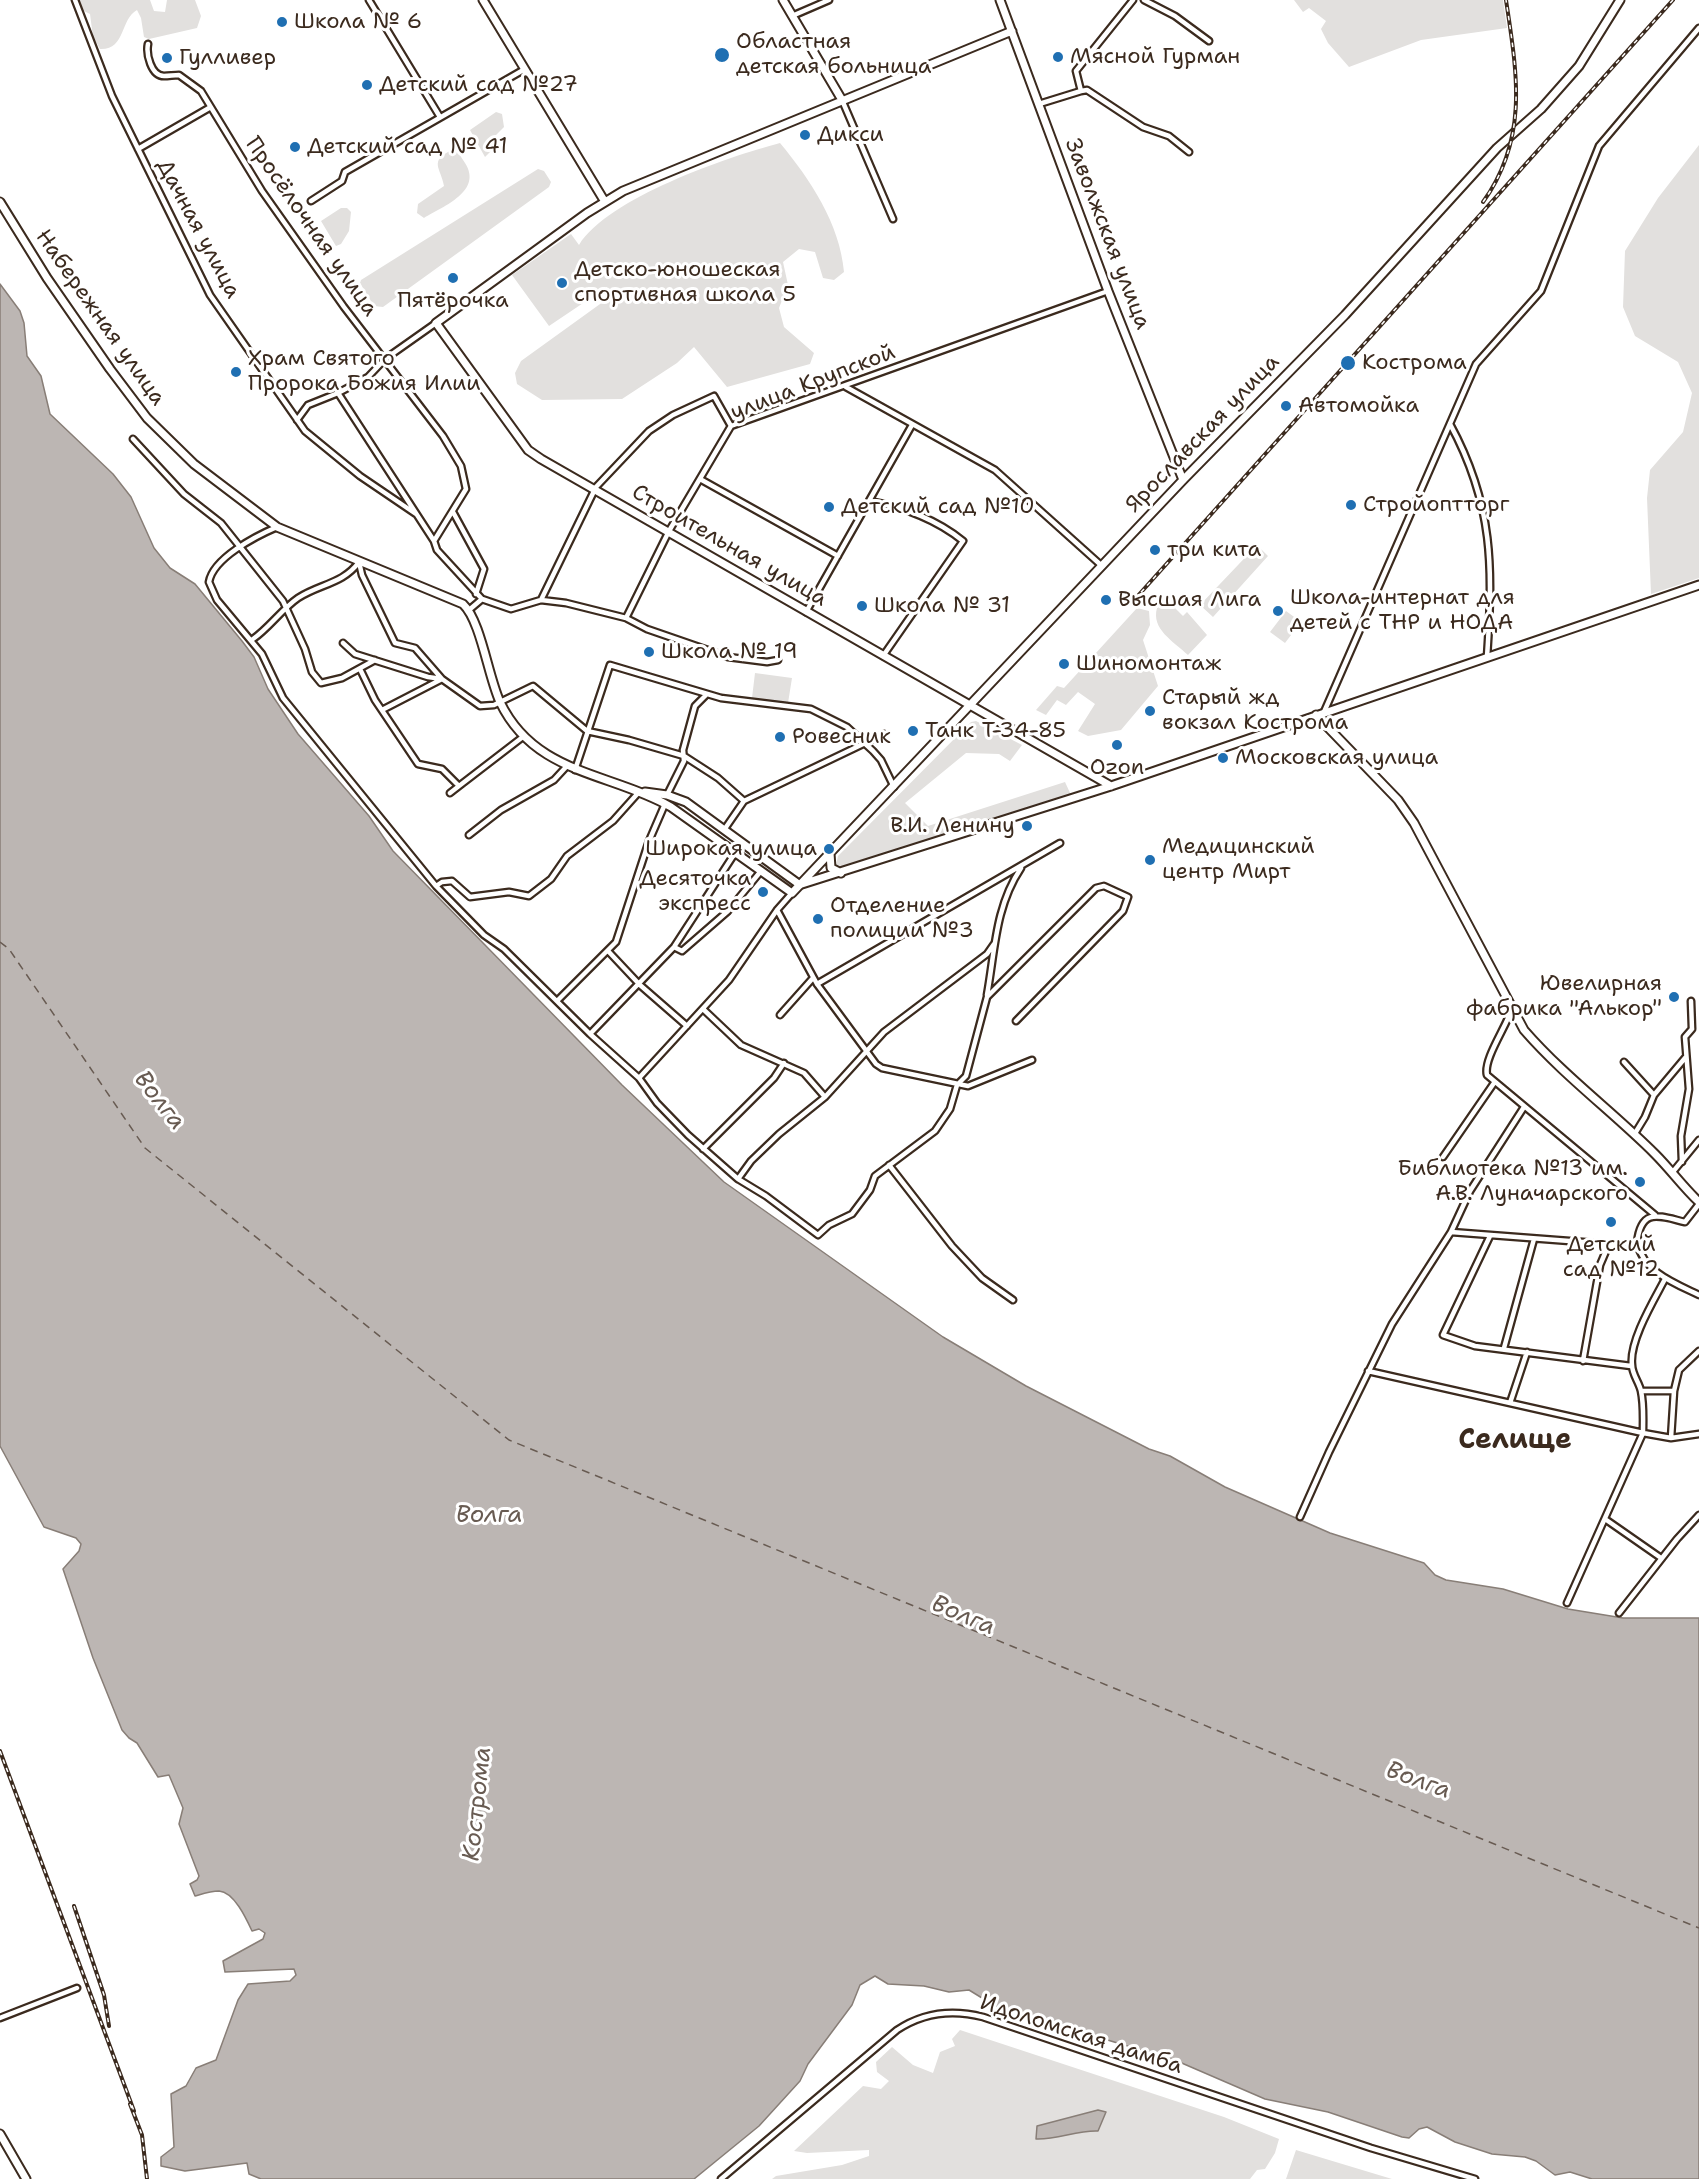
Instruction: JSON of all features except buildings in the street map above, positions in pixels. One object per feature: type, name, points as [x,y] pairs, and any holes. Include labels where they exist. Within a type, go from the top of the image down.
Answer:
[{"type":"street","name":"Дачная улица","points":[[75,0],[112,96],[210,295],[297,420],[360,476],[417,514]]},
{"type":"street","points":[[369,0],[440,117]]},
{"type":"street","points":[[483,0],[605,202]]},
{"type":"street","points":[[783,0],[842,100],[893,219]]},
{"type":"street","points":[[792,16],[829,0]]},
{"type":"street","name":"Заволжская улица","points":[[1000,0],[1108,291],[1183,480]]},
{"type":"street","points":[[1144,0],[1175,16],[1209,41]]},
{"type":"street","name":"Ярославская улица","points":[[800,885],[1183,480],[1345,315],[1497,148],[1541,109],[1580,66],[1620,0]]},
{"type":"street","points":[[1081,91],[1076,71],[1129,1]]},
{"type":"street","points":[[1324,712],[1476,364],[1541,291],[1599,146],[1699,28]]},
{"type":"street","points":[[297,420],[313,402],[338,393],[368,377],[385,359],[605,202],[629,189],[1012,31]]},
{"type":"street","name":"Просёлочная улица","points":[[148,44],[146,54],[157,74],[162,77],[179,75],[201,91],[209,108],[262,191],[344,307],[426,412],[461,466],[466,489],[434,541]]},
{"type":"street","points":[[311,201],[342,182],[345,172],[525,69]]},
{"type":"street","points":[[1039,104],[1087,90],[1143,128],[1169,136],[1189,152]]},
{"type":"street","points":[[138,149],[209,108]]},
{"type":"street","name":"Набережная улица","points":[[0,202],[47,278],[147,418],[194,464],[277,527],[359,562]]},
{"type":"street","name":"улица Крупской","points":[[626,618],[669,531],[731,426],[846,387],[1108,291]]},
{"type":"street","name":"Строительная улица","points":[[436,323],[528,450],[1111,786]]},
{"type":"street","points":[[846,387],[995,470],[1102,566]]},
{"type":"street","points":[[338,393],[417,514],[437,550],[482,599],[511,609],[541,600],[626,618],[647,629],[728,657],[767,662],[778,660]]},
{"type":"street","points":[[541,600],[594,490],[649,431],[673,415],[714,396],[731,426]]},
{"type":"street","points":[[1450,424],[1483,507],[1490,540],[1491,618],[1487,657]]},
{"type":"street","points":[[806,612],[912,425]]},
{"type":"street","points":[[133,438],[184,494],[221,523],[240,547],[287,610],[305,649],[312,672],[321,683],[342,678],[375,660]]},
{"type":"street","points":[[700,479],[838,556]]},
{"type":"street","points":[[869,501],[898,506],[949,530],[963,541],[883,656]]},
{"type":"street","points":[[453,512],[484,569],[476,594]]},
{"type":"street","points":[[277,527],[240,547],[216,568],[209,582],[217,600],[253,639],[283,698],[436,886],[484,935],[504,949],[590,1034],[639,1078],[657,1103],[703,1149],[738,1179],[766,1196],[818,1235],[829,1225],[852,1214],[870,1190],[875,1176],[935,1131],[950,1109],[957,1085],[966,1076],[987,997],[994,944],[1008,891],[1022,866]]},
{"type":"street","points":[[253,639],[287,610],[296,599],[344,578],[359,562]]},
{"type":"street","points":[[359,562],[457,601],[469,610],[500,702],[524,736],[566,766],[639,792],[665,804],[792,893]]},
{"type":"street","points":[[359,562],[362,575],[395,643],[415,648],[442,679],[476,704],[486,706],[500,702],[533,686],[587,731],[684,756],[718,778],[744,801]]},
{"type":"street","points":[[639,1078],[729,980],[777,910],[800,885],[1111,786],[1699,585]]},
{"type":"street","points":[[469,610],[482,599]]},
{"type":"street","points":[[343,643],[355,654],[442,679]]},
{"type":"street","points":[[575,770],[610,665],[721,698],[812,709],[832,717],[881,760],[894,787]]},
{"type":"street","points":[[360,669],[382,710],[418,764],[442,769],[459,786]]},
{"type":"street","points":[[382,710],[442,679]]},
{"type":"street","points":[[667,795],[684,761],[687,730],[694,706],[707,694]]},
{"type":"street","points":[[1316,715],[1398,800],[1414,823],[1524,1030],[1545,1055],[1655,1154],[1699,1203],[1685,1222],[1655,1215],[1494,1083],[1486,1070],[1512,1008]]},
{"type":"street","points":[[724,830],[744,801],[884,734]]},
{"type":"street","points":[[450,793],[524,736]]},
{"type":"street","points":[[469,835],[501,810],[554,780],[566,766]]},
{"type":"street","points":[[436,886],[442,882],[452,881],[466,895],[474,897],[509,892],[529,896],[551,879],[567,856],[613,821],[639,792]]},
{"type":"street","points":[[639,792],[667,795],[686,802],[800,885]]},
{"type":"street","points":[[557,1001],[609,952],[621,932],[649,841],[665,804]]},
{"type":"street","points":[[817,984],[1060,843]]},
{"type":"street","points":[[590,1034],[640,985],[674,947],[735,853]]},
{"type":"street","points":[[830,853],[831,868],[841,873]]},
{"type":"street","points":[[674,947],[682,951],[689,948],[729,911],[761,871]]},
{"type":"street","points":[[987,997],[1096,888],[1104,886],[1128,897],[1123,911],[1016,1021]]},
{"type":"street","points":[[777,910],[813,978],[867,1052],[882,1068],[957,1085],[978,1084],[1032,1060]]},
{"type":"street","points":[[738,1179],[751,1161],[779,1134],[825,1097],[884,1032],[987,954],[994,944]]},
{"type":"street","points":[[609,952],[640,985],[687,1026]]},
{"type":"street","points":[[780,1015],[813,978]]},
{"type":"street","points":[[1690,1001],[1692,1029]]},
{"type":"street","points":[[703,1009],[741,1045],[804,1073],[825,1097]]},
{"type":"street","points":[[1682,1162],[1681,1137],[1689,1089],[1685,1037],[1692,1029],[1699,1026]]},
{"type":"street","points":[[1633,1136],[1645,1117],[1654,1095],[1685,1058]]},
{"type":"street","points":[[1624,1062],[1654,1095]]},
{"type":"street","points":[[703,1149],[774,1078],[784,1063]]},
{"type":"street","points":[[1443,1157],[1494,1083]]},
{"type":"street","points":[[1300,1517],[1392,1324],[1451,1232],[1470,1191],[1524,1107]]},
{"type":"street","points":[[1671,1174],[1699,1140]]},
{"type":"street","points":[[888,1165],[952,1246],[982,1278],[1013,1300]]},
{"type":"street","points":[[1655,1215],[1646,1219],[1640,1227],[1636,1243],[1645,1262],[1665,1279],[1699,1295]]},
{"type":"street","points":[[1451,1232],[1609,1245],[1636,1243]]},
{"type":"street","points":[[1490,1236],[1443,1335],[1475,1346],[1632,1366]]},
{"type":"street","points":[[1504,1348],[1534,1239]]},
{"type":"street","points":[[1583,1361],[1600,1265],[1609,1245]]},
{"type":"street","points":[[1568,1603],[1643,1433],[1641,1391],[1632,1366],[1633,1352],[1647,1313],[1665,1279]]},
{"type":"street","points":[[1671,1438],[1674,1391],[1679,1370],[1699,1351]]},
{"type":"street","points":[[1510,1403],[1527,1352]]},
{"type":"street","points":[[1368,1371],[1643,1433],[1671,1438],[1699,1434]]},
{"type":"street","points":[[1641,1391],[1674,1391]]},
{"type":"street","points":[[1619,1613],[1661,1558],[1699,1515]]},
{"type":"street","points":[[1605,1519],[1661,1558]]},
{"type":"street","points":[[0,2018],[77,1988]]},
{"type":"street","name":"Идоломская дамба","points":[[721,2179],[897,2030],[925,2015],[945,2012],[983,2017],[1278,2118],[1475,2179]]},
{"type":"street","points":[[0,2134],[26,2179]]},
{"type":"shaded area","points":[[79,0],[150,0],[154,11],[165,12],[167,0],[195,0],[201,16],[197,28],[149,39],[144,37],[141,18],[137,10],[128,20],[114,45],[100,49],[93,37],[90,14],[84,11]]},
{"type":"shaded area","points":[[1294,0],[1503,0],[1507,28],[1421,40],[1349,67],[1328,43],[1321,29],[1326,21],[1309,8],[1303,12]]},
{"type":"shaded area","points":[[496,112],[502,114],[504,127],[494,137],[491,151],[485,157],[470,130]]},
{"type":"shaded area","points":[[780,143],[822,203],[837,237],[844,272],[834,280],[823,278],[815,252],[799,249],[783,262],[788,285],[779,308],[784,327],[814,353],[810,364],[727,387],[694,347],[677,363],[622,399],[542,400],[517,384],[515,373],[521,361],[607,299],[607,287],[549,326],[512,275],[571,234],[579,245],[594,228],[615,211],[641,196],[701,169]]},
{"type":"shaded area","points":[[1699,145],[1699,578],[1651,594],[1647,498],[1650,470],[1683,432],[1692,393],[1678,362],[1635,336],[1623,307],[1625,251],[1658,198]]},
{"type":"shaded area","points":[[452,150],[458,153],[465,163],[469,173],[469,182],[465,190],[451,203],[424,218],[417,213],[418,204],[444,186],[438,161]]},
{"type":"shaded area","points":[[538,169],[544,171],[551,182],[549,187],[383,307],[374,306],[360,283],[361,280]]},
{"type":"shaded area","points":[[341,208],[347,208],[351,212],[349,231],[341,244],[336,246],[321,221]]},
{"type":"shaded area","points":[[1257,545],[1268,556],[1213,617],[1200,605]]},
{"type":"shaded area","points":[[1172,599],[1176,609],[1183,616],[1187,612],[1207,635],[1188,655],[1165,634],[1157,622],[1157,608]]},
{"type":"shaded area","points":[[1137,608],[1149,611],[1150,625],[1143,640],[1158,686],[1121,730],[1088,736],[1078,731],[1095,704],[1078,692],[1066,705],[1057,700],[1046,715],[1036,710],[1057,686],[1064,688]]},
{"type":"shaded area","points":[[1286,611],[1301,622],[1285,643],[1270,632]]},
{"type":"shaded area","points":[[755,673],[792,678],[788,703],[752,698]]},
{"type":"shaded area","points":[[976,721],[1022,745],[1010,761],[999,754],[966,753],[905,803],[928,826],[1065,782],[1071,795],[845,867],[836,865],[838,856],[971,722]]},
{"type":"shaded area","points":[[960,2030],[1224,2117],[1279,2139],[1275,2153],[1265,2169],[1257,2170],[1250,2179],[772,2179],[776,2176],[842,2165],[869,2156],[869,2150],[807,2153],[794,2151],[863,2086],[881,2089],[889,2081],[877,2072],[876,2062],[892,2047],[913,2065],[933,2073],[940,2052],[955,2046],[952,2039]]},
{"type":"shaded area","points":[[1296,2150],[1392,2179],[1286,2179]]},
{"type":"water","name":"Волга","points":[[0,284],[20,311],[24,323],[27,356],[41,376],[50,414],[113,474],[131,497],[154,548],[170,568],[195,584],[242,641],[254,657],[268,689],[298,734],[369,816],[393,851],[622,1085],[724,1182],[943,1337],[1026,1386],[1149,1449],[1170,1456],[1225,1487],[1330,1533],[1424,1563],[1435,1575],[1446,1580],[1503,1589],[1568,1609],[1623,1618],[1699,1618],[1699,2179],[1592,2179],[1570,2172],[1555,2175],[1536,2161],[1525,2157],[1492,2154],[1455,2142],[1427,2127],[1419,2129],[1409,2138],[1402,2137],[1328,2112],[1265,2099],[1177,2061],[995,2006],[969,1990],[949,1992],[924,1986],[888,1984],[875,1976],[860,1985],[852,2005],[808,2064],[800,2081],[759,2126],[694,2179],[261,2179],[249,2174],[247,2163],[185,2171],[161,2166],[161,2157],[174,2147],[171,2094],[186,2086],[196,2068],[216,2060],[238,2000],[248,1984],[290,1981],[296,1975],[294,1969],[225,1972],[223,1961],[263,1939],[265,1933],[259,1929],[252,1931],[239,1906],[224,1892],[195,1896],[190,1884],[199,1876],[179,1824],[183,1808],[169,1775],[158,1777],[137,1743],[122,1730],[93,1658],[63,1569],[79,1551],[81,1544],[76,1538],[44,1527],[0,1446]]},
{"type":"water","points":[[1098,2110],[1106,2112],[1098,2131],[1036,2139],[1037,2126]]},
{"type":"ferry route","points":[[0,942],[9,949],[145,1148],[509,1440],[1699,1928]]},
{"type":"railway","points":[[1483,202],[1498,178],[1508,154],[1516,104],[1514,53],[1506,0]]},
{"type":"railway","points":[[1135,599],[1673,0]]},
{"type":"railway","points":[[0,1751],[134,2111]]},
{"type":"railway","points":[[74,1906],[104,1995],[109,2026]]},
{"type":"railway","points":[[130,2104],[142,2135],[147,2179]]},
{"type":"place","name":"Школа № 6","points":[[282,22]]},
{"type":"place","name":"Областная детская больница","points":[[722,55]]},
{"type":"place","name":"Мясной Гурман","points":[[1058,57]]},
{"type":"place","name":"Гулливер","points":[[167,58]]},
{"type":"place","name":"Детский сад №27","points":[[367,85]]},
{"type":"place","name":"Дикси","points":[[805,135]]},
{"type":"place","name":"Детский сад № 41","points":[[295,147]]},
{"type":"place","name":"Пятёрочка","points":[[453,278]]},
{"type":"place","name":"Детско-юношеская спортивная школа 5","points":[[562,283]]},
{"type":"place","name":"Кострома","points":[[1348,363]]},
{"type":"place","name":"Храм Святого Пророка Божия Илии","points":[[236,372]]},
{"type":"place","name":"Автомойка","points":[[1286,406]]},
{"type":"place","name":"Стройоптторг","points":[[1351,505]]},
{"type":"place","name":"Детский сад №10","points":[[829,507]]},
{"type":"place","name":"три кита","points":[[1155,550]]},
{"type":"place","name":"Высшая Лига","points":[[1106,600]]},
{"type":"place","name":"Школа № 31","points":[[862,606]]},
{"type":"place","name":"Школа-интернат для детей с ТНР и НОДА","points":[[1278,611]]},
{"type":"place","name":"Школа № 19","points":[[649,652]]},
{"type":"place","name":"Шиномонтаж","points":[[1064,664]]},
{"type":"place","name":"Старый жд вокзал Кострома","points":[[1150,711]]},
{"type":"place","name":"Танк Т-34-85","points":[[913,731]]},
{"type":"place","name":"Ровесник","points":[[780,737]]},
{"type":"place","name":"Ozon","points":[[1117,745]]},
{"type":"place","name":"Московская улица","points":[[1223,758]]},
{"type":"place","name":"В.И. Ленину","points":[[1027,826]]},
{"type":"place","name":"Широкая улица","points":[[829,849]]},
{"type":"place","name":"Медицинский центр Мирт","points":[[1150,860]]},
{"type":"place","name":"Десяточка экспресс","points":[[763,892]]},
{"type":"place","name":"Отделение полиции №3","points":[[818,919]]},
{"type":"place","name":"Ювелирная фабрика \"Алькор\"","points":[[1674,997]]},
{"type":"place","name":"Библиотека №13 им. А.В. Луначарского","points":[[1640,1182]]},
{"type":"place","name":"Детский сад №12","points":[[1611,1222]]},
{"type":"district","name":"Селище","points":[[1515,1441]]}]
